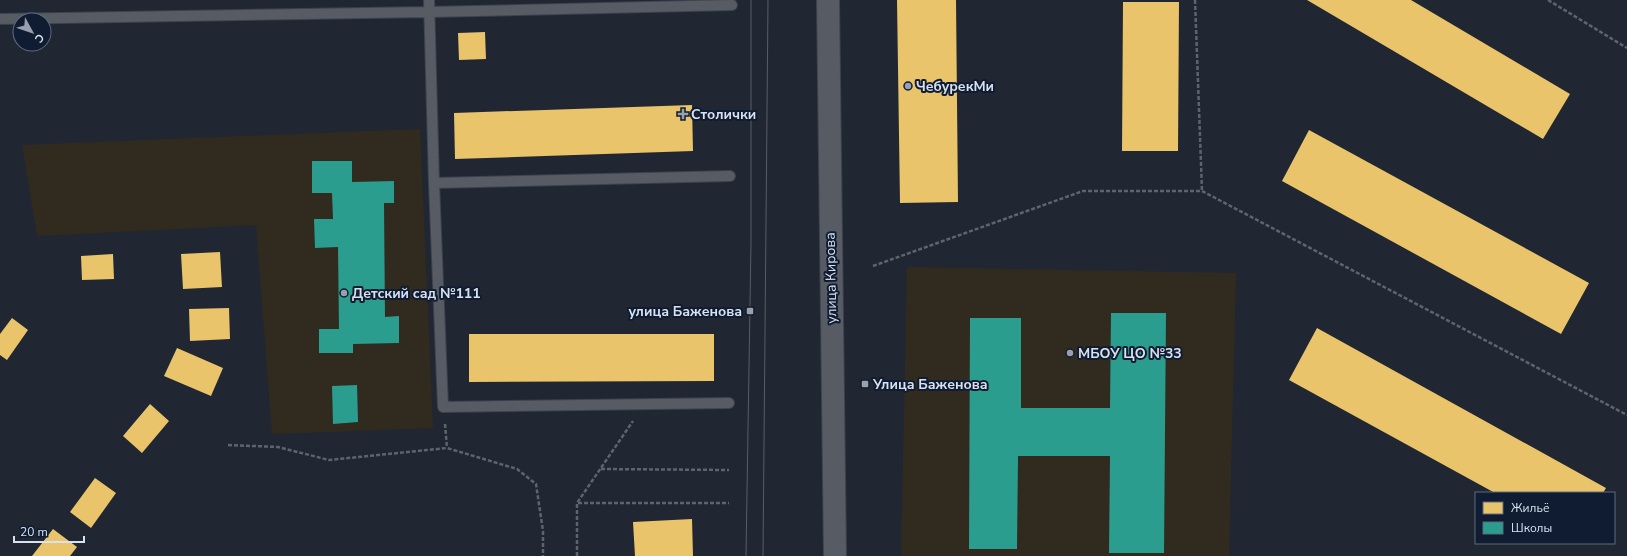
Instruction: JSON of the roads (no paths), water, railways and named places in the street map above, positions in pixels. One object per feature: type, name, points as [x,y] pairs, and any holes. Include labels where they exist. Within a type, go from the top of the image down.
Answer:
[{"type":"street","name":"улица Кирова","points":[[828,0],[835,556]]},
{"type":"lane","points":[[429,0],[434,183],[443,406],[729,403]]},
{"type":"lane","points":[[0,19],[430,12],[732,5]]},
{"type":"lane","points":[[434,183],[730,176]]},
{"type":"tram line","points":[[746,556],[751,242],[751,0]]},
{"type":"tram line","points":[[763,556],[768,0]]},
{"type":"place","name":"ЧебурекМи","points":[[908,86]]},
{"type":"place","name":"Столички","points":[[683,114]]},
{"type":"place","name":"Детский сад №111","points":[[344,293]]},
{"type":"place","name":"улица Баженова","points":[[750,311]]},
{"type":"place","name":"МБОУ ЦО №33","points":[[1070,353]]},
{"type":"place","name":"Улица Баженова","points":[[865,384]]}]
